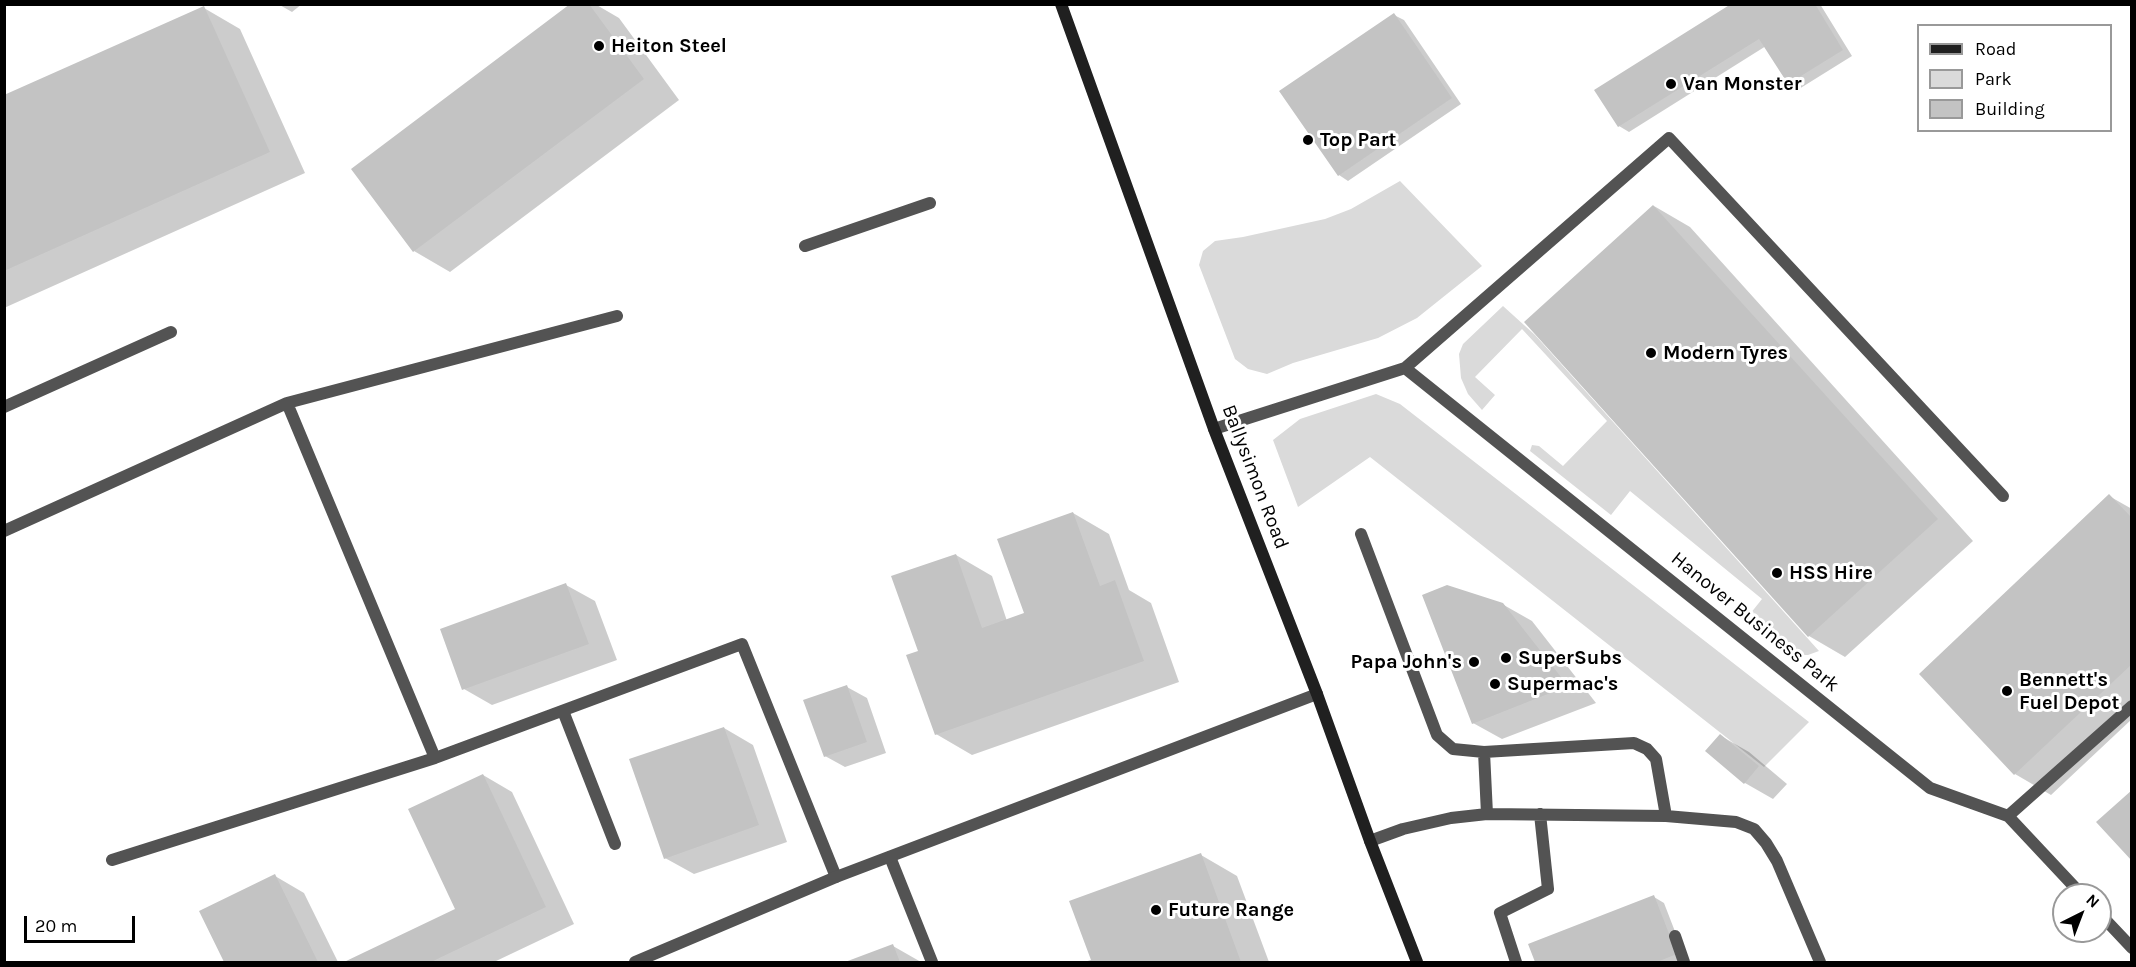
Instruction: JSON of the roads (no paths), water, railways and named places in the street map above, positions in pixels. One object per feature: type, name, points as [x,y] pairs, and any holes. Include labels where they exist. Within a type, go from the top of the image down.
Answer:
[{"type":"main road","name":"Ballysimon Road","points":[[1061,4],[1215,429],[1417,963]]},
{"type":"street","points":[[1215,429],[1405,368],[1669,138],[2003,496]]},
{"type":"street","points":[[806,246],[930,203]]},
{"type":"street","points":[[4,531],[286,403],[617,316]]},
{"type":"street","points":[[4,407],[171,332]]},
{"type":"street","name":"Hanover Business Park","points":[[1405,368],[1930,788],[2008,816],[2071,883]]},
{"type":"street","points":[[286,403],[435,758]]},
{"type":"street","points":[[1361,534],[1437,735],[1453,749],[1484,752],[1634,743],[1647,749],[1656,759],[1666,816]]},
{"type":"street","points":[[112,860],[435,758],[742,644],[836,877]]},
{"type":"street","points":[[635,963],[836,877],[1317,694]]},
{"type":"street","points":[[2008,816],[2132,706]]},
{"type":"street","points":[[563,711],[615,844]]},
{"type":"street","points":[[1484,752],[1487,814]]},
{"type":"street","points":[[1370,841],[1403,829],[1451,818],[1487,814],[1666,816],[1736,822],[1754,829],[1777,861],[1820,963]]},
{"type":"street","points":[[1516,963],[1500,914],[1548,889],[1540,814]]},
{"type":"street","points":[[890,856],[932,963]]},
{"type":"street","points":[[2112,927],[2132,948]]},
{"type":"street","points":[[1675,936],[1684,963]]},
{"type":"place","name":"Heiton Steel","points":[[599,46]]},
{"type":"place","name":"Van Monster","points":[[1671,84]]},
{"type":"place","name":"Top Part","points":[[1308,140]]},
{"type":"place","name":"Modern Tyres","points":[[1651,353]]},
{"type":"place","name":"HSS Hire","points":[[1777,573]]},
{"type":"place","name":"SuperSubs","points":[[1506,658]]},
{"type":"place","name":"Papa John's","points":[[1474,662]]},
{"type":"place","name":"Supermac's","points":[[1495,684]]},
{"type":"place","name":"Bennett's Fuel Depot","points":[[2007,691]]},
{"type":"place","name":"Future Range","points":[[1156,910]]}]
